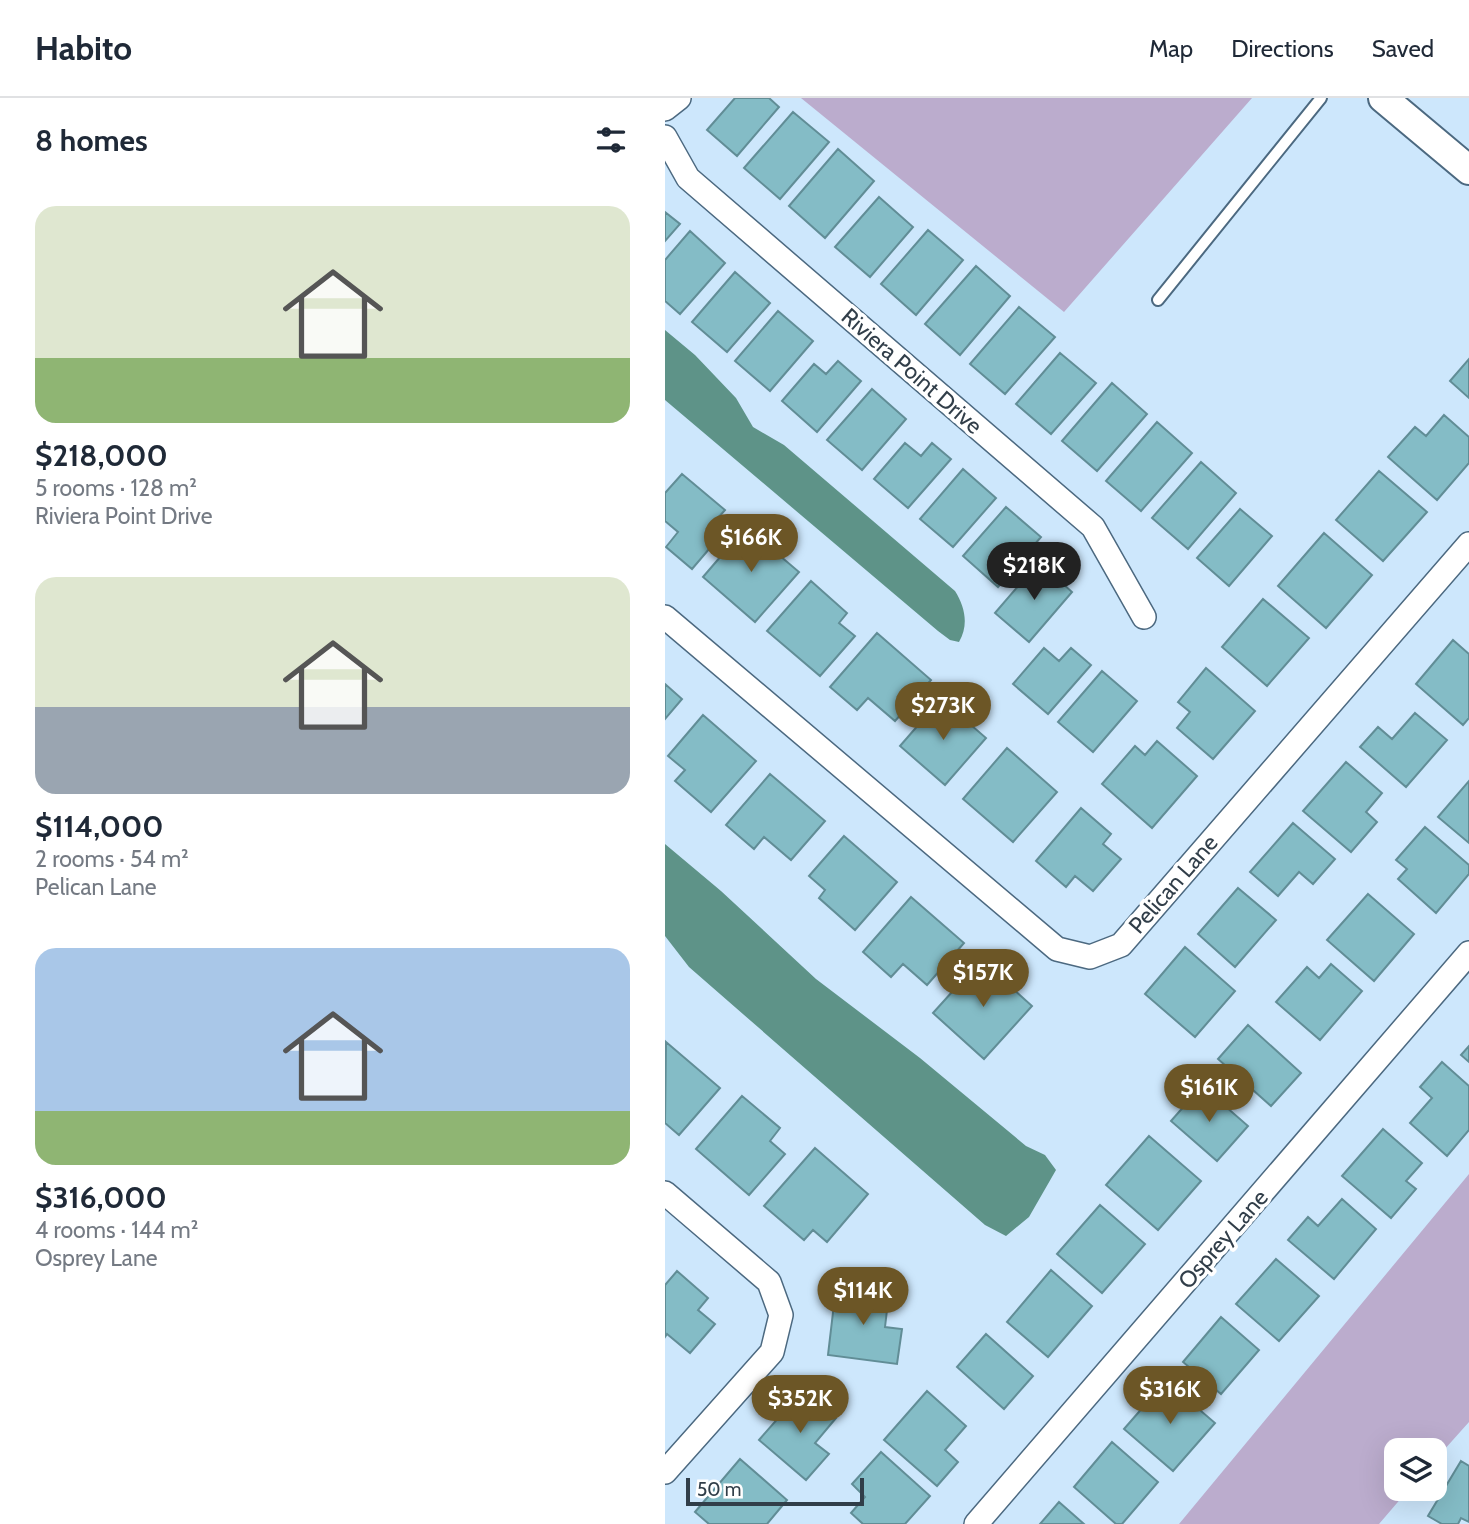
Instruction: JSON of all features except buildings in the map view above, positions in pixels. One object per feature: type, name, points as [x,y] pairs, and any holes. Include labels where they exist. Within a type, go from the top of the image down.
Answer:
[{"type":"street","points":[[665,109],[678,98]]},
{"type":"street","points":[[1383,98],[1469,170]]},
{"type":"street","name":"Riviera Point Drive","points":[[665,137],[688,178],[1093,527],[1144,617]]},
{"type":"street","name":"Pelican Lane","points":[[665,617],[1057,949],[1090,957],[1121,945],[1469,544]]},
{"type":"street","name":"Osprey Lane","points":[[976,1524],[1469,953]]},
{"type":"street","points":[[665,1192],[769,1282],[781,1315],[772,1352],[665,1472]]},
{"type":"lane","points":[[1158,300],[1321,98]]},
{"type":"shaded area","points":[[801,98],[1252,98],[1064,312]]},
{"type":"shaded area","points":[[665,330],[695,355],[736,398],[753,427],[784,445],[955,591],[965,616],[959,642],[950,640],[938,631],[665,400]]},
{"type":"shaded area","points":[[665,844],[721,891],[816,979],[920,1058],[1026,1146],[1045,1155],[1056,1170],[1029,1217],[1006,1236],[985,1225],[689,967],[665,936]]},
{"type":"shaded area","points":[[1469,1174],[1469,1422],[1447,1447],[1447,1438],[1384,1438],[1384,1501],[1399,1501],[1379,1524],[1179,1524]]}]
